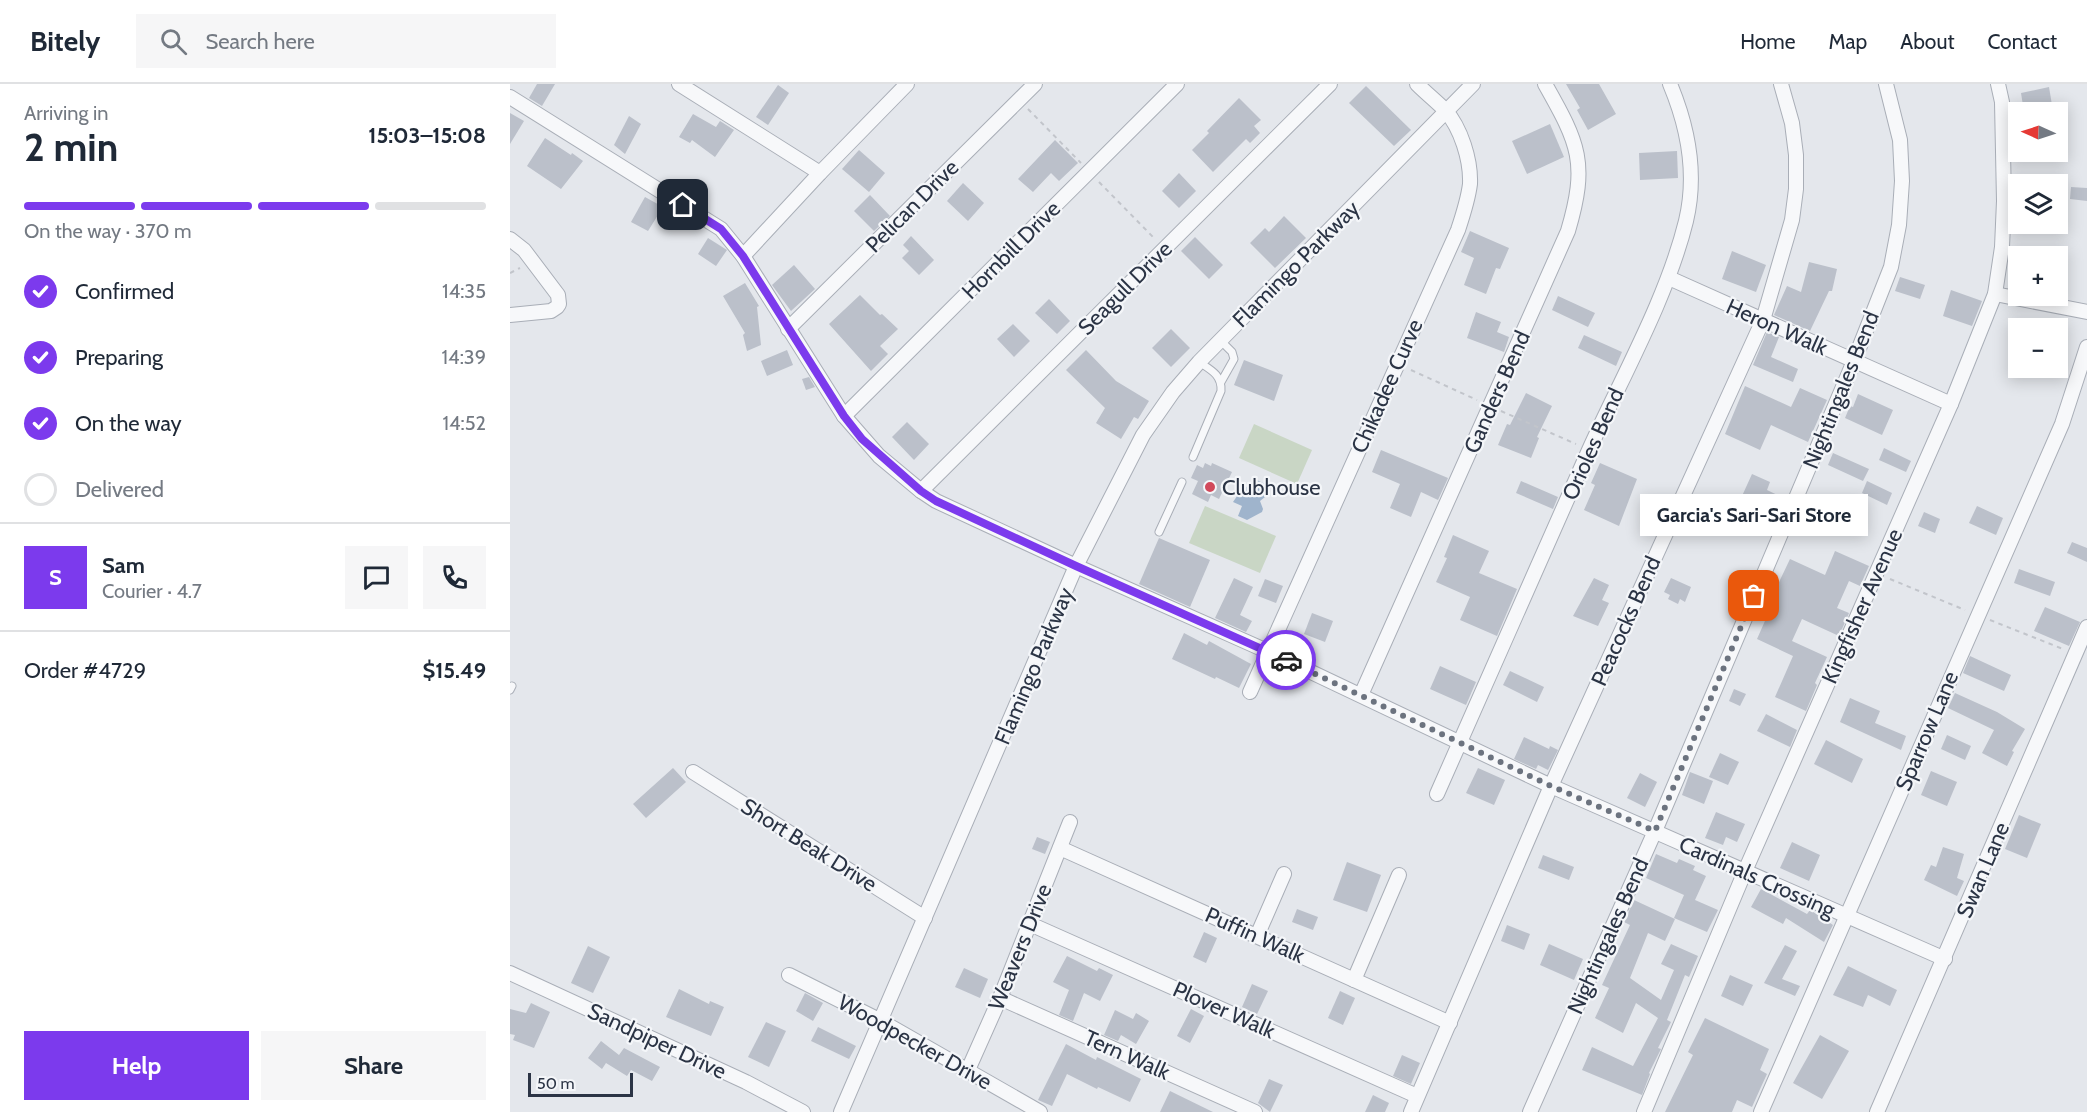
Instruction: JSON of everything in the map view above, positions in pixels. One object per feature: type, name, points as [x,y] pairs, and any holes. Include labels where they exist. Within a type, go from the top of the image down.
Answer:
[{"type":"street","points":[[679,84],[820,172]]},
{"type":"street","points":[[887,84],[903,88]]},
{"type":"street","name":"Pelican Drive","points":[[788,328],[1035,84]]},
{"type":"street","name":"Hornbill Drive","points":[[844,416],[1178,84]]},
{"type":"street","name":"Seagull Drive","points":[[921,491],[1330,84]]},
{"type":"street","name":"Chikadee Curve","points":[[1250,692],[1458,230],[1466,206],[1470,183],[1468,158],[1460,135],[1446,111],[1417,84]]},
{"type":"street","name":"Flamingo Parkway","points":[[841,1112],[1076,566],[1143,435],[1173,392],[1199,362],[1473,84]]},
{"type":"street","name":"Ganders Bend","points":[[1361,695],[1568,231],[1576,204],[1580,174],[1577,149],[1545,84]]},
{"type":"street","name":"Orioles Bend","points":[[1437,794],[1589,450],[1669,278],[1686,220],[1690,191],[1687,133],[1670,84]]},
{"type":"street","name":"Peacocks Bend","points":[[1411,1112],[1551,786],[1763,320],[1792,220],[1796,189],[1796,154],[1792,123],[1781,84]]},
{"type":"street","name":"Nightingales Bend","points":[[1530,1112],[1655,831],[1854,361],[1891,267],[1899,225],[1902,181],[1900,140],[1886,84]]},
{"type":"street","name":"Kingfisher Avenue","points":[[1644,1112],[1745,872],[1951,404],[1995,294],[2002,247],[2004,201],[2002,102],[1998,84]]},
{"type":"street","points":[[743,256],[820,172],[903,88]]},
{"type":"street","name":"Cardinals Crossing","points":[[510,98],[721,229],[743,256],[844,416],[879,456],[936,501],[1269,652],[1551,786],[1945,959]]},
{"type":"street","points":[[510,238],[524,250],[559,299],[557,307],[551,311],[510,315]]},
{"type":"street","name":"Heron Walk","points":[[1669,278],[1951,404]]},
{"type":"street","points":[[1995,294],[2087,312]]},
{"type":"street","name":"Sparrow Lane","points":[[1761,1112],[2062,424],[2087,348]]},
{"type":"street","name":"Swan Lane","points":[[1877,1112],[2087,627]]},
{"type":"street","name":"Short Beak Drive","points":[[693,772],[926,918]]},
{"type":"street","name":"Weavers Drive","points":[[968,1070],[1000,998],[1070,822]]},
{"type":"street","name":"Puffin Walk","points":[[1060,848],[1450,1023]]},
{"type":"street","points":[[1257,936],[1284,874]]},
{"type":"street","points":[[1354,980],[1399,875]]},
{"type":"street","name":"Plover Walk","points":[[1030,924],[1417,1096]]},
{"type":"street","name":"Sandpiper Drive","points":[[510,973],[746,1082],[803,1112]]},
{"type":"street","name":"Woodpecker Drive","points":[[789,975],[879,1020],[1040,1112]]},
{"type":"street","name":"Tern Walk","points":[[1000,998],[1255,1112]]},
{"type":"lane","points":[[1220,340],[1232,352],[1234,359],[1221,382]]},
{"type":"lane","points":[[1193,457],[1221,391],[1218,375],[1199,362]]},
{"type":"lane","points":[[1160,532],[1182,482]]},
{"type":"green space","points":[[1254,424],[1312,450],[1297,484],[1239,458]]},
{"type":"green space","points":[[1205,506],[1276,536],[1260,573],[1189,543]]},
{"type":"water","points":[[1255,479],[1265,484],[1268,491],[1260,501],[1262,512],[1247,520],[1238,516],[1242,506],[1233,502],[1244,486],[1250,488]]},
{"type":"building","points":[[537,84],[555,84],[542,106],[529,98]]},
{"type":"building","points":[[1566,84],[1599,84],[1616,114],[1588,130],[1577,110],[1580,108]]},
{"type":"building","points":[[778,85],[789,93],[768,125],[756,117]]},
{"type":"building","points":[[1366,86],[1411,130],[1394,146],[1349,103]]},
{"type":"building","points":[[2049,87],[2052,102],[2022,102],[2021,93]]},
{"type":"building","points":[[1239,98],[1261,120],[1254,126],[1260,133],[1250,143],[1246,139],[1213,172],[1192,150]]},
{"type":"building","points":[[510,113],[524,121],[510,144]]},
{"type":"building","points":[[693,114],[716,127],[720,121],[734,130],[715,157],[692,140],[690,143],[679,137]]},
{"type":"building","points":[[629,116],[641,124],[625,154],[614,145]]},
{"type":"building","points":[[1550,124],[1564,157],[1527,174],[1512,141]]},
{"type":"building","points":[[545,138],[583,161],[561,189],[527,166]]},
{"type":"building","points":[[1055,140],[1078,163],[1059,181],[1051,173],[1033,192],[1018,179]]},
{"type":"building","points":[[859,150],[885,173],[869,192],[842,169]]},
{"type":"building","points":[[1677,151],[1678,178],[1640,180],[1639,153]]},
{"type":"building","points":[[1179,173],[1196,191],[1179,208],[1162,191]]},
{"type":"building","points":[[963,183],[984,203],[968,221],[947,201]]},
{"type":"building","points":[[2071,187],[2087,188],[2087,201],[2070,199]]},
{"type":"building","points":[[870,195],[890,216],[874,231],[854,211]]},
{"type":"building","points":[[645,197],[663,207],[648,231],[631,222]]},
{"type":"building","points":[[1284,216],[1306,238],[1275,268],[1250,243],[1265,228],[1269,232]]},
{"type":"building","points":[[1470,231],[1509,248],[1500,269],[1496,268],[1486,294],[1464,285],[1474,258],[1461,252]]},
{"type":"building","points":[[911,236],[934,260],[919,275],[902,258],[909,251],[903,245]]},
{"type":"building","points":[[1195,237],[1223,265],[1209,279],[1181,251]]},
{"type":"building","points":[[708,238],[727,250],[716,266],[698,254]]},
{"type":"building","points":[[1732,251],[1766,265],[1756,292],[1722,279]]},
{"type":"building","points":[[1809,262],[1837,269],[1832,291],[1829,291],[1810,331],[1774,315],[1787,286],[1801,292]]},
{"type":"building","points":[[794,265],[815,289],[791,311],[772,285]]},
{"type":"building","points":[[1900,277],[1925,285],[1920,299],[1895,291]]},
{"type":"building","points":[[745,283],[759,306],[757,307],[761,345],[747,351],[743,335],[745,333],[723,296]]},
{"type":"building","points":[[1951,290],[1982,301],[1972,326],[1943,316]]},
{"type":"building","points":[[860,295],[898,329],[880,346],[888,354],[871,371],[829,324]]},
{"type":"building","points":[[1558,296],[1595,313],[1588,327],[1552,310]]},
{"type":"building","points":[[1049,299],[1070,321],[1057,334],[1035,313]]},
{"type":"building","points":[[1476,312],[1501,322],[1497,332],[1509,337],[1504,352],[1467,338]]},
{"type":"building","points":[[1013,324],[1030,341],[1014,357],[997,339]]},
{"type":"building","points":[[1171,329],[1190,348],[1171,367],[1152,348]]},
{"type":"building","points":[[1767,332],[1779,337],[1771,357],[1798,369],[1793,382],[1753,365]]},
{"type":"building","points":[[1584,335],[1622,352],[1616,366],[1578,348]]},
{"type":"building","points":[[787,350],[793,365],[767,376],[761,361]]},
{"type":"building","points":[[1086,350],[1116,381],[1149,401],[1138,419],[1134,417],[1121,439],[1096,423],[1105,408],[1066,370]]},
{"type":"building","points":[[1244,360],[1283,375],[1274,401],[1234,385]]},
{"type":"building","points":[[809,377],[815,387],[806,390],[802,379]]},
{"type":"building","points":[[1745,386],[1791,407],[1800,388],[1827,400],[1808,442],[1771,425],[1760,450],[1725,434]]},
{"type":"building","points":[[1526,393],[1552,406],[1537,437],[1539,438],[1531,458],[1498,445],[1507,424],[1510,425]]},
{"type":"building","points":[[1858,394],[1893,410],[1882,435],[1845,418]]},
{"type":"building","points":[[907,422],[929,444],[914,460],[892,437]]},
{"type":"building","points":[[1884,448],[1911,461],[1906,472],[1879,460]]},
{"type":"building","points":[[1381,450],[1448,478],[1438,500],[1421,492],[1411,517],[1390,508],[1400,484],[1372,472]]},
{"type":"building","points":[[1833,453],[1869,469],[1863,481],[1828,465]]},
{"type":"building","name":"Clubhouse","points":[[1205,463],[1211,466],[1212,463],[1232,472],[1219,499],[1211,495],[1208,502],[1192,494],[1198,481],[1191,478],[1197,465],[1203,468]]},
{"type":"building","points":[[1600,463],[1637,479],[1619,526],[1584,510],[1595,485],[1591,483]]},
{"type":"building","points":[[1752,474],[1770,482],[1767,490],[1786,499],[1780,514],[1742,496]]},
{"type":"building","points":[[1521,481],[1558,497],[1553,509],[1516,493]]},
{"type":"building","points":[[1867,481],[1892,493],[1887,505],[1862,493]]},
{"type":"building","points":[[1977,506],[2003,518],[1996,535],[1969,523]]},
{"type":"building","points":[[1924,512],[1940,519],[1935,533],[1918,526]]},
{"type":"building","points":[[1453,535],[1489,551],[1479,573],[1517,589],[1497,636],[1460,620],[1470,597],[1436,582],[1447,558],[1444,557]]},
{"type":"building","points":[[1159,538],[1210,560],[1190,607],[1139,584]]},
{"type":"building","points":[[2072,542],[2087,548],[2087,562],[2067,553]]},
{"type":"building","points":[[1835,551],[1869,566],[1860,586],[1849,581],[1837,608],[1849,613],[1839,636],[1802,619],[1792,641],[1827,657],[1806,711],[1775,697],[1793,656],[1757,639],[1772,605],[1769,603],[1790,559],[1825,575]]},
{"type":"building","points":[[2019,569],[2055,582],[2050,596],[2014,583]]},
{"type":"building","points":[[1234,578],[1253,587],[1240,615],[1252,621],[1246,632],[1215,618]]},
{"type":"building","points":[[1594,578],[1609,585],[1602,600],[1609,603],[1598,626],[1573,616]]},
{"type":"building","points":[[1671,578],[1691,587],[1685,602],[1680,599],[1678,604],[1668,599],[1670,595],[1664,592]]},
{"type":"building","points":[[1265,579],[1283,586],[1276,603],[1258,596]]},
{"type":"building","points":[[2045,607],[2080,622],[2069,646],[2034,631]]},
{"type":"building","points":[[1312,613],[1333,621],[1325,642],[1304,634]]},
{"type":"building","points":[[1184,633],[1207,645],[1209,641],[1251,664],[1239,688],[1172,659]]},
{"type":"building","points":[[1970,656],[2011,675],[2004,691],[1963,673]]},
{"type":"building","points":[[1440,666],[1476,682],[1466,705],[1430,689]]},
{"type":"building","points":[[1510,671],[1544,687],[1537,702],[1503,685]]},
{"type":"building","points":[[1734,689],[1746,694],[1740,706],[1729,701]]},
{"type":"building","points":[[1955,693],[1997,712],[2025,729],[2012,751],[2014,752],[2007,766],[1982,753],[1994,730],[1948,708]]},
{"type":"building","points":[[1850,698],[1880,711],[1875,723],[1906,736],[1901,750],[1840,722]]},
{"type":"building","points":[[1766,714],[1797,730],[1790,747],[1757,731]]},
{"type":"building","points":[[1947,735],[1971,746],[1965,760],[1941,749]]},
{"type":"building","points":[[1524,737],[1549,749],[1550,746],[1558,750],[1548,770],[1538,765],[1536,769],[1514,759]]},
{"type":"building","points":[[1826,740],[1863,759],[1852,783],[1814,764]]},
{"type":"building","points":[[1720,753],[1739,762],[1728,785],[1709,777]]},
{"type":"building","points":[[673,768],[686,782],[646,818],[633,804]]},
{"type":"building","points":[[1478,768],[1505,780],[1494,805],[1466,793]]},
{"type":"building","points":[[1931,771],[1957,782],[1947,806],[1921,795]]},
{"type":"building","points":[[1690,772],[1713,781],[1704,804],[1682,795]]},
{"type":"building","points":[[1640,773],[1657,782],[1645,807],[1627,798]]},
{"type":"building","points":[[1716,812],[1745,824],[1737,842],[1726,837],[1723,845],[1705,838]]},
{"type":"building","points":[[2019,815],[2041,824],[2027,858],[2005,849]]},
{"type":"building","points":[[1037,837],[1050,842],[1045,854],[1032,849]]},
{"type":"building","points":[[1792,842],[1820,855],[1809,881],[1780,868]]},
{"type":"building","points":[[1943,847],[1964,854],[1957,878],[1964,881],[1957,896],[1924,880],[1931,865],[1936,867]]},
{"type":"building","points":[[1656,854],[1677,863],[1679,859],[1695,866],[1693,870],[1706,876],[1695,900],[1718,910],[1707,932],[1674,918],[1684,895],[1646,878]]},
{"type":"building","points":[[1543,855],[1574,867],[1569,880],[1538,868]]},
{"type":"building","points":[[1347,862],[1381,875],[1367,912],[1333,900]]},
{"type":"building","points":[[1761,889],[1807,914],[1810,910],[1833,925],[1824,942],[1786,918],[1783,924],[1751,907]]},
{"type":"building","points":[[1634,900],[1675,919],[1665,941],[1648,933],[1630,978],[1661,1000],[1674,970],[1661,964],[1671,944],[1698,956],[1689,977],[1685,975],[1667,1020],[1671,1022],[1658,1048],[1661,1049],[1649,1073],[1642,1095],[1582,1070],[1592,1047],[1633,1066],[1658,1018],[1636,1003],[1623,1033],[1595,1018],[1609,988],[1602,985],[1630,925],[1624,922]]},
{"type":"building","points":[[1297,909],[1318,917],[1313,930],[1292,922]]},
{"type":"building","points":[[1507,925],[1530,934],[1524,950],[1501,941]]},
{"type":"building","points":[[1204,932],[1217,938],[1206,963],[1193,957]]},
{"type":"building","points":[[1549,944],[1583,959],[1574,980],[1540,965]]},
{"type":"building","points":[[1785,945],[1797,951],[1782,979],[1800,986],[1795,996],[1764,983]]},
{"type":"building","points":[[588,946],[610,957],[593,993],[571,983]]},
{"type":"building","points":[[1067,956],[1097,971],[1099,968],[1113,975],[1100,1001],[1084,993],[1073,1021],[1059,1015],[1069,990],[1053,982]]},
{"type":"building","points":[[1848,966],[1897,990],[1890,1006],[1868,995],[1863,1007],[1833,995]]},
{"type":"building","points":[[964,968],[988,979],[980,998],[955,987]]},
{"type":"building","points":[[1730,975],[1753,985],[1743,1006],[1721,996]]},
{"type":"building","points":[[1252,984],[1268,991],[1257,1014],[1242,1007]]},
{"type":"building","points":[[679,989],[709,1004],[710,1001],[724,1007],[711,1036],[666,1017]]},
{"type":"building","points":[[1340,991],[1355,998],[1343,1025],[1328,1018]]},
{"type":"building","points":[[805,993],[823,1003],[813,1021],[796,1011]]},
{"type":"building","points":[[531,1003],[550,1012],[534,1048],[513,1040],[515,1035],[510,1034],[510,1009],[526,1013]]},
{"type":"building","points":[[1191,1009],[1204,1016],[1190,1043],[1177,1036]]},
{"type":"building","points":[[1115,1010],[1133,1019],[1136,1013],[1149,1021],[1136,1044],[1121,1035],[1118,1041],[1104,1035]]},
{"type":"building","points":[[1705,1018],[1769,1049],[1760,1070],[1767,1074],[1752,1107],[1737,1100],[1732,1112],[1665,1112],[1693,1055],[1688,1052]]},
{"type":"building","points":[[766,1022],[786,1031],[769,1067],[748,1057]]},
{"type":"building","points":[[818,1027],[856,1046],[849,1059],[811,1041]]},
{"type":"building","points":[[1820,1035],[1849,1051],[1822,1099],[1793,1083]]},
{"type":"building","points":[[601,1041],[619,1055],[624,1048],[660,1067],[652,1081],[631,1070],[627,1076],[606,1063],[602,1069],[588,1058]]},
{"type":"building","points":[[1066,1044],[1096,1060],[1097,1057],[1141,1079],[1130,1102],[1067,1074],[1052,1106],[1038,1100]]},
{"type":"building","points":[[1402,1055],[1420,1063],[1411,1084],[1393,1076]]},
{"type":"building","points":[[1269,1079],[1283,1085],[1270,1112],[1258,1103]]},
{"type":"building","points":[[1170,1091],[1213,1112],[1160,1112]]},
{"type":"building","points":[[1373,1095],[1389,1103],[1385,1112],[1365,1112]]},
{"type":"way so far","points":[[1286,660],[1551,786],[1655,831],[1754,596]]},
{"type":"place","name":"Clubhouse","points":[[1210,487]]},
{"type":"place","name":"Garcia's Sari-Sari Store","points":[[1754,596]]},
{"type":"route","points":[[683,205],[721,229],[743,256],[844,416],[879,456],[921,491],[936,501],[1076,566],[1286,660]]}]
